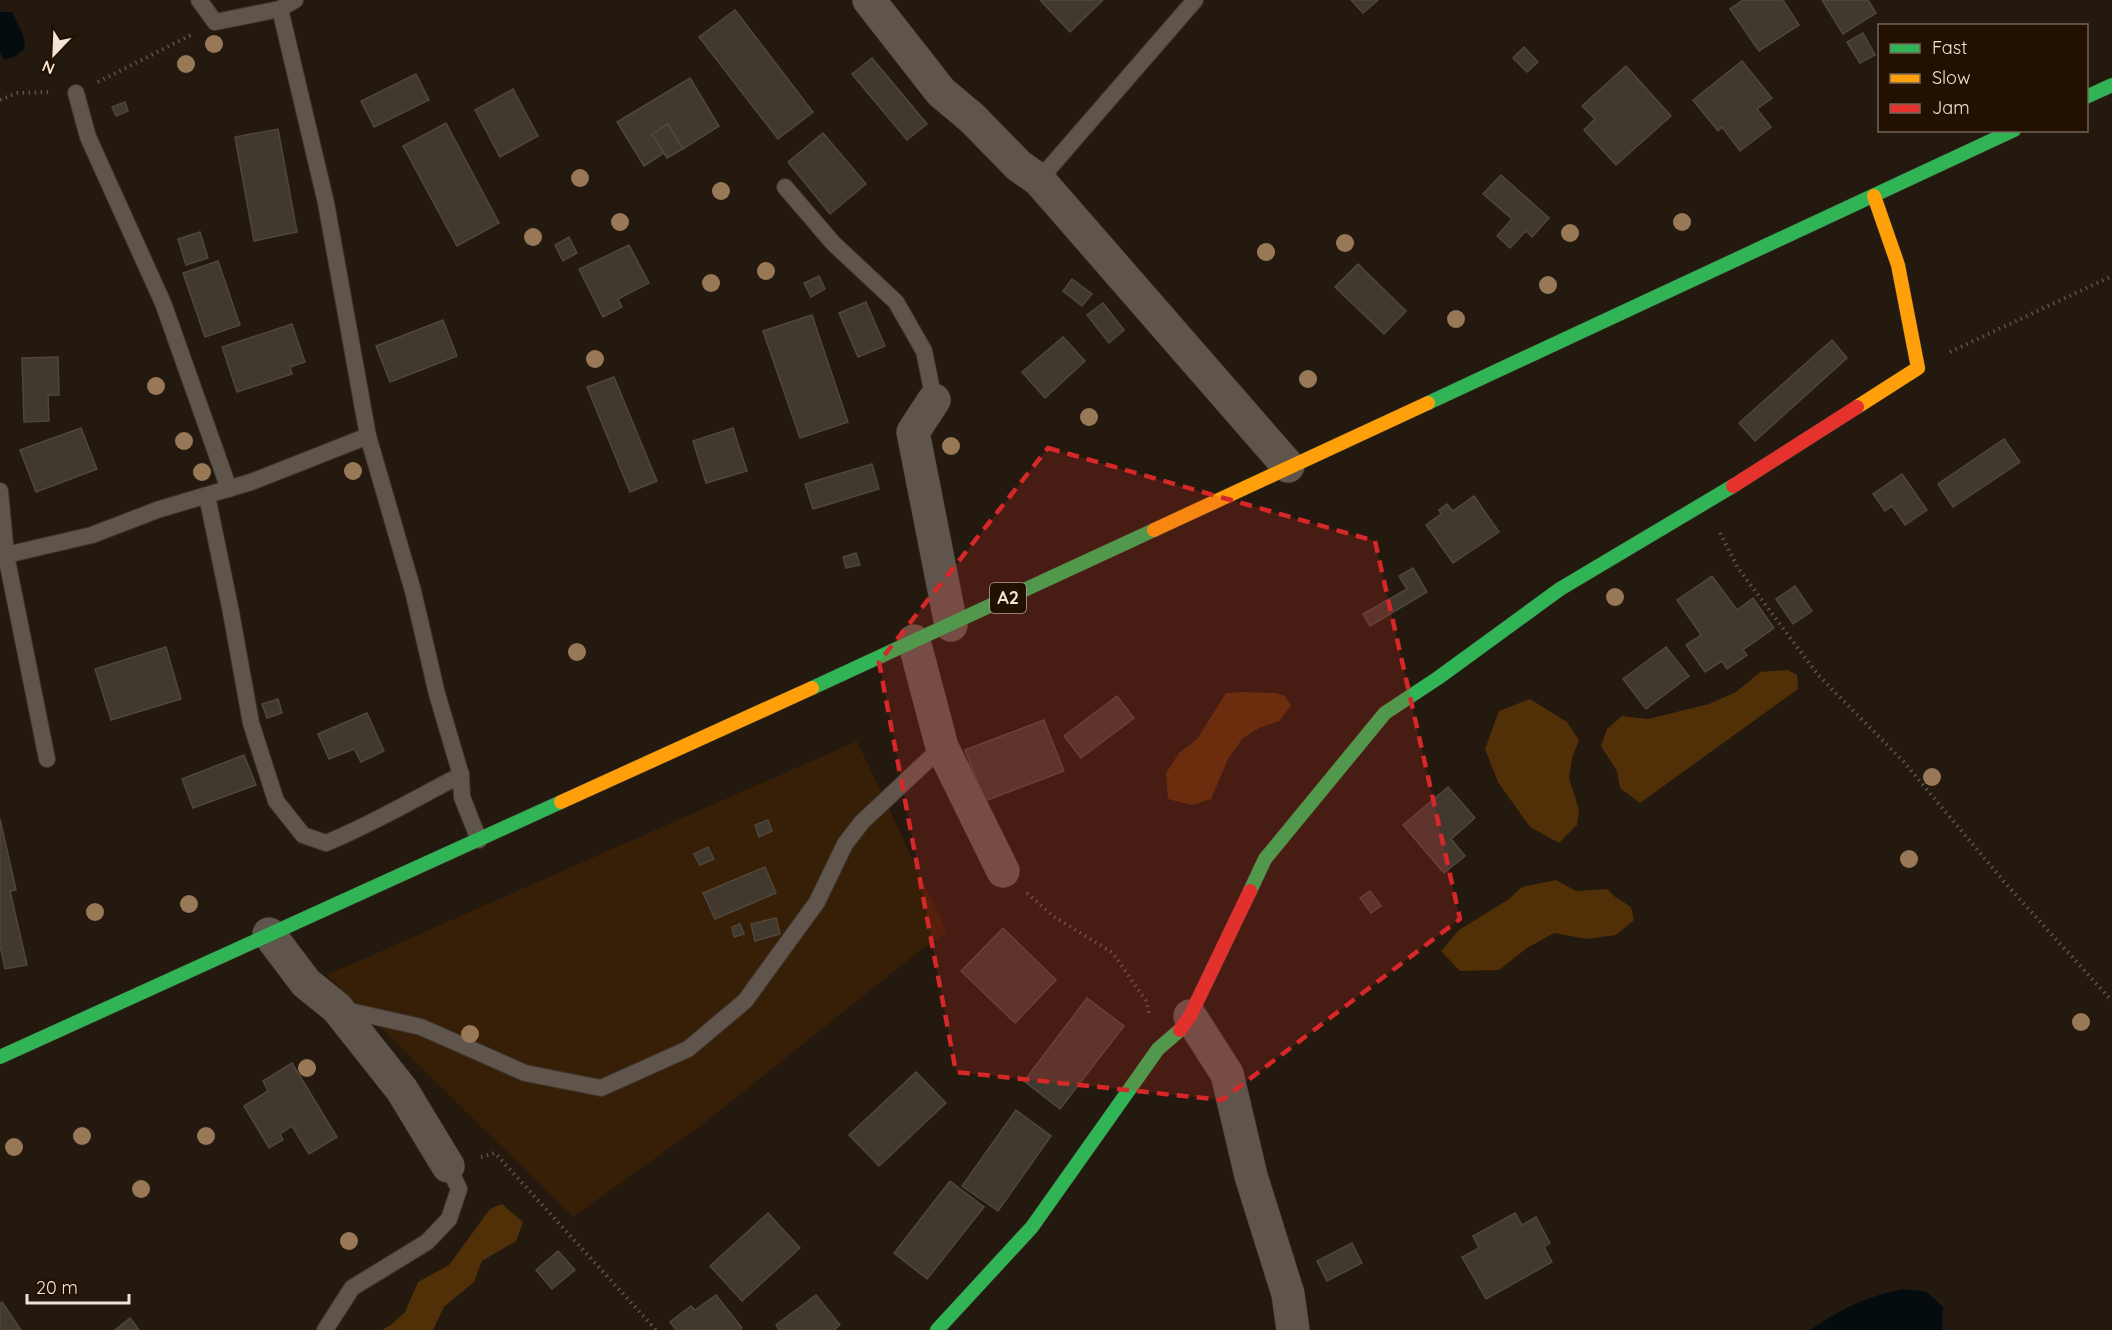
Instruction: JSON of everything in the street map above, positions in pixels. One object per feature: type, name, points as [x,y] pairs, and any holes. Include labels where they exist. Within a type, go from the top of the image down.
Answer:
[{"type":"main road","points":[[2088,96],[2112,85]]},
{"type":"main road","name":"A2","points":[[0,1058],[951,625],[1288,466],[2010,132]]},
{"type":"main road","points":[[937,1330],[1032,1227],[1158,1049],[1177,1033],[1191,1016],[1266,859],[1385,713],[1438,678],[1560,589],[1705,503],[1918,368],[1898,265],[1874,196]]},
{"type":"street","points":[[869,0],[941,92],[972,118],[1018,166],[1039,180],[1288,466]]},
{"type":"street","points":[[934,400],[913,432],[951,625]]},
{"type":"street","points":[[914,641],[942,747],[1003,871]]},
{"type":"street","points":[[269,934],[306,983],[337,1008],[402,1090],[448,1166]]},
{"type":"street","points":[[1191,1016],[1227,1074],[1251,1176],[1288,1294],[1293,1330]]},
{"type":"lane","points":[[199,0],[215,22],[280,9],[295,0]]},
{"type":"lane","points":[[1039,180],[1195,0]]},
{"type":"lane","points":[[280,9],[326,203],[368,436],[413,591],[437,694],[461,775],[462,797],[479,840]]},
{"type":"lane","points":[[76,93],[88,137],[163,303],[229,489]]},
{"type":"lane","points":[[785,187],[833,243],[896,302],[924,351],[934,400]]},
{"type":"lane","points":[[6,555],[92,535],[157,510],[229,489],[368,436]]},
{"type":"lane","points":[[0,491],[6,555],[46,759]]},
{"type":"lane","points":[[207,496],[251,723],[276,801],[303,835],[326,843],[363,828],[407,802],[461,775]]},
{"type":"lane","points":[[337,1008],[421,1027],[525,1073],[601,1088],[688,1049],[745,1001],[817,902],[846,844],[862,822],[942,747]]},
{"type":"lane","points":[[325,1330],[352,1288],[427,1242],[449,1219],[459,1189],[448,1166]]},
{"type":"path","points":[[0,100],[17,93],[34,91],[76,93],[215,22]]},
{"type":"path","points":[[1918,368],[2112,276]]},
{"type":"path","points":[[1705,503],[1738,568],[1818,675],[1903,761],[2006,884],[2112,1001]]},
{"type":"path","points":[[1003,871],[1053,916],[1113,953],[1146,1001],[1158,1049]]},
{"type":"path","points":[[448,1166],[495,1153],[656,1330]]},
{"type":"highlighted area","points":[[1048,448],[1375,541],[1460,919],[1222,1100],[956,1072],[879,662]]},
{"type":"shaded area","points":[[0,12],[12,12],[25,42],[24,49],[16,56],[4,60],[0,52]]},
{"type":"shaded area","points":[[1788,670],[1797,675],[1798,689],[1640,803],[1620,788],[1617,771],[1601,746],[1607,729],[1622,716],[1648,719],[1709,704],[1736,692],[1760,672]]},
{"type":"shaded area","points":[[1226,693],[1276,693],[1285,696],[1291,706],[1279,721],[1259,728],[1243,738],[1228,759],[1211,799],[1192,805],[1168,799],[1166,773],[1179,753],[1197,739]]},
{"type":"shaded area","points":[[1530,699],[1567,722],[1579,740],[1572,758],[1569,778],[1579,810],[1577,825],[1559,843],[1530,827],[1498,782],[1485,749],[1499,711]]},
{"type":"shaded area","points":[[857,741],[947,932],[912,957],[703,1124],[573,1217],[327,975]]},
{"type":"shaded area","points":[[1556,880],[1576,891],[1607,889],[1631,907],[1634,920],[1616,935],[1587,939],[1554,933],[1527,948],[1499,970],[1460,971],[1441,951],[1459,930],[1509,899],[1522,887]]},
{"type":"shaded area","points":[[502,1204],[523,1222],[516,1241],[482,1261],[474,1282],[444,1307],[433,1330],[382,1330],[405,1312],[418,1282],[449,1265],[490,1209]]},
{"type":"shaded area","points":[[1904,1289],[1927,1292],[1943,1307],[1942,1330],[1810,1330],[1855,1304],[1878,1295]]},
{"type":"building","points":[[1040,0],[1103,0],[1070,32]]},
{"type":"building","points":[[1351,0],[1378,0],[1363,13]]},
{"type":"building","points":[[1743,0],[1783,0],[1799,25],[1759,51],[1730,9]]},
{"type":"building","points":[[1822,0],[1868,0],[1876,13],[1843,34]]},
{"type":"building","points":[[735,10],[813,112],[778,139],[699,37]]},
{"type":"building","points":[[1863,33],[1875,55],[1860,63],[1847,42]]},
{"type":"building","points":[[1524,47],[1538,62],[1527,72],[1513,58]]},
{"type":"building","points":[[872,58],[927,124],[907,140],[852,74]]},
{"type":"building","points":[[1742,61],[1772,98],[1757,109],[1771,127],[1740,151],[1722,127],[1718,131],[1693,100]]},
{"type":"building","points":[[1626,66],[1671,116],[1616,165],[1584,130],[1595,119],[1582,106]]},
{"type":"building","points":[[416,74],[429,100],[374,127],[361,101]]},
{"type":"building","points":[[690,78],[719,126],[683,149],[668,124],[652,134],[664,153],[644,166],[617,122]]},
{"type":"building","points":[[513,89],[538,136],[500,157],[475,110]]},
{"type":"building","points":[[125,102],[128,111],[116,116],[112,107]]},
{"type":"building","points":[[446,123],[499,223],[457,246],[403,146]]},
{"type":"building","points":[[668,124],[683,149],[667,158],[652,134]]},
{"type":"building","points":[[278,129],[297,232],[254,241],[235,137]]},
{"type":"building","points":[[823,133],[866,184],[830,214],[788,162]]},
{"type":"building","points":[[1501,175],[1549,218],[1532,237],[1526,231],[1510,248],[1497,236],[1512,219],[1483,194]]},
{"type":"building","points":[[200,232],[208,258],[186,265],[178,239]]},
{"type":"building","points":[[569,237],[577,253],[563,261],[555,245]]},
{"type":"building","points":[[629,245],[649,283],[618,299],[622,307],[603,317],[579,269]]},
{"type":"building","points":[[218,261],[240,325],[205,337],[183,273]]},
{"type":"building","points":[[1358,264],[1406,311],[1384,334],[1335,287]]},
{"type":"building","points":[[819,276],[825,289],[811,297],[804,283]]},
{"type":"building","points":[[1072,279],[1092,294],[1082,306],[1063,291]]},
{"type":"building","points":[[866,302],[885,346],[858,357],[839,313]]},
{"type":"building","points":[[1103,303],[1124,330],[1109,343],[1087,315]]},
{"type":"building","points":[[812,315],[848,422],[800,438],[763,331]]},
{"type":"building","points":[[443,320],[457,356],[390,382],[376,346]]},
{"type":"building","points":[[292,324],[305,362],[290,367],[292,374],[237,392],[222,347]]},
{"type":"building","points":[[1063,337],[1085,361],[1045,398],[1022,372]]},
{"type":"building","points":[[1832,340],[1847,358],[1755,441],[1739,423]]},
{"type":"building","points":[[58,357],[59,395],[48,395],[49,421],[24,422],[22,358]]},
{"type":"building","points":[[614,377],[657,481],[630,492],[587,387]]},
{"type":"building","points":[[81,428],[97,469],[36,492],[20,450]]},
{"type":"building","points":[[733,428],[747,471],[706,483],[693,441]]},
{"type":"building","points":[[2004,439],[2020,462],[1953,507],[1938,484]]},
{"type":"building","points":[[872,464],[879,489],[813,509],[805,484]]},
{"type":"building","points":[[1902,474],[1927,510],[1905,525],[1892,506],[1885,511],[1873,494]]},
{"type":"building","points":[[1474,496],[1499,532],[1453,563],[1426,525],[1441,514],[1439,510],[1447,504],[1453,511]]},
{"type":"building","points":[[856,553],[860,565],[846,568],[843,557]]},
{"type":"building","points":[[1413,568],[1427,592],[1370,626],[1363,614],[1407,589],[1399,576]]},
{"type":"building","points":[[1712,576],[1737,610],[1753,598],[1774,628],[1743,650],[1747,655],[1727,669],[1722,661],[1705,672],[1686,645],[1701,635],[1677,600]]},
{"type":"building","points":[[1795,586],[1812,611],[1793,624],[1776,599]]},
{"type":"building","points":[[166,647],[181,699],[111,720],[95,669]]},
{"type":"building","points":[[1666,647],[1689,676],[1646,709],[1623,679]]},
{"type":"building","points":[[1117,696],[1134,718],[1081,758],[1064,736]]},
{"type":"building","points":[[278,699],[282,713],[267,718],[262,704]]},
{"type":"building","points":[[367,713],[384,751],[361,762],[354,749],[329,759],[318,734]]},
{"type":"building","points":[[1044,720],[1064,771],[985,801],[965,750]]},
{"type":"building","points":[[244,755],[256,785],[193,808],[182,779]]},
{"type":"building","points":[[1448,787],[1475,818],[1451,839],[1465,856],[1444,873],[1403,825]]},
{"type":"building","points":[[0,819],[16,890],[10,891],[27,965],[5,969],[0,945]]},
{"type":"building","points":[[768,820],[772,831],[759,837],[755,825]]},
{"type":"building","points":[[708,847],[714,859],[700,865],[694,854]]},
{"type":"building","points":[[765,867],[776,893],[715,919],[703,893]]},
{"type":"building","points":[[1370,891],[1381,906],[1371,913],[1360,898]]},
{"type":"building","points":[[776,918],[780,934],[755,941],[751,924]]},
{"type":"building","points":[[740,924],[744,934],[734,937],[732,927]]},
{"type":"building","points":[[1003,928],[1056,980],[1015,1023],[961,971]]},
{"type":"building","points":[[1087,998],[1124,1026],[1060,1109],[1024,1081]]},
{"type":"building","points":[[292,1063],[337,1137],[309,1154],[292,1126],[280,1134],[283,1140],[269,1148],[244,1106],[268,1091],[263,1081]]},
{"type":"building","points":[[916,1072],[946,1103],[879,1166],[849,1135]]},
{"type":"building","points":[[1016,1110],[1051,1136],[998,1211],[962,1186]]},
{"type":"building","points":[[950,1181],[984,1207],[927,1279],[894,1253]]},
{"type":"building","points":[[768,1213],[800,1248],[742,1301],[710,1266]]},
{"type":"building","points":[[1515,1213],[1522,1225],[1536,1217],[1550,1243],[1544,1247],[1552,1262],[1486,1299],[1462,1257],[1479,1248],[1473,1236]]},
{"type":"building","points":[[1352,1243],[1362,1263],[1327,1281],[1317,1261]]},
{"type":"building","points":[[558,1251],[575,1270],[552,1289],[536,1270]]},
{"type":"building","points":[[716,1295],[742,1328],[740,1330],[676,1330],[670,1322],[691,1306],[695,1310]]},
{"type":"building","points":[[816,1295],[840,1325],[834,1330],[779,1330],[776,1325]]},
{"type":"building","points":[[2,1302],[21,1330],[0,1330],[0,1303]]},
{"type":"building","points":[[130,1318],[139,1330],[115,1330]]},
{"type":"traffic: fast","points":[[2088,96],[2112,85]]},
{"type":"traffic: fast","points":[[1428,403],[2010,132]]},
{"type":"traffic: fast","points":[[1250,891],[1265,859],[1385,713],[1438,678],[1560,589],[1733,486]]},
{"type":"traffic: fast","points":[[812,688],[1154,530]]},
{"type":"traffic: fast","points":[[0,1057],[561,802]]},
{"type":"traffic: fast","points":[[937,1330],[1032,1227],[1158,1049],[1180,1030]]},
{"type":"traffic: slow","points":[[1857,407],[1918,368],[1898,265],[1874,196]]},
{"type":"traffic: slow","points":[[1154,530],[1428,403]]},
{"type":"traffic: slow","points":[[561,802],[812,688]]},
{"type":"traffic: jam","points":[[1733,486],[1857,407]]},
{"type":"traffic: jam","points":[[1180,1030],[1190,1016],[1250,891]]}]
